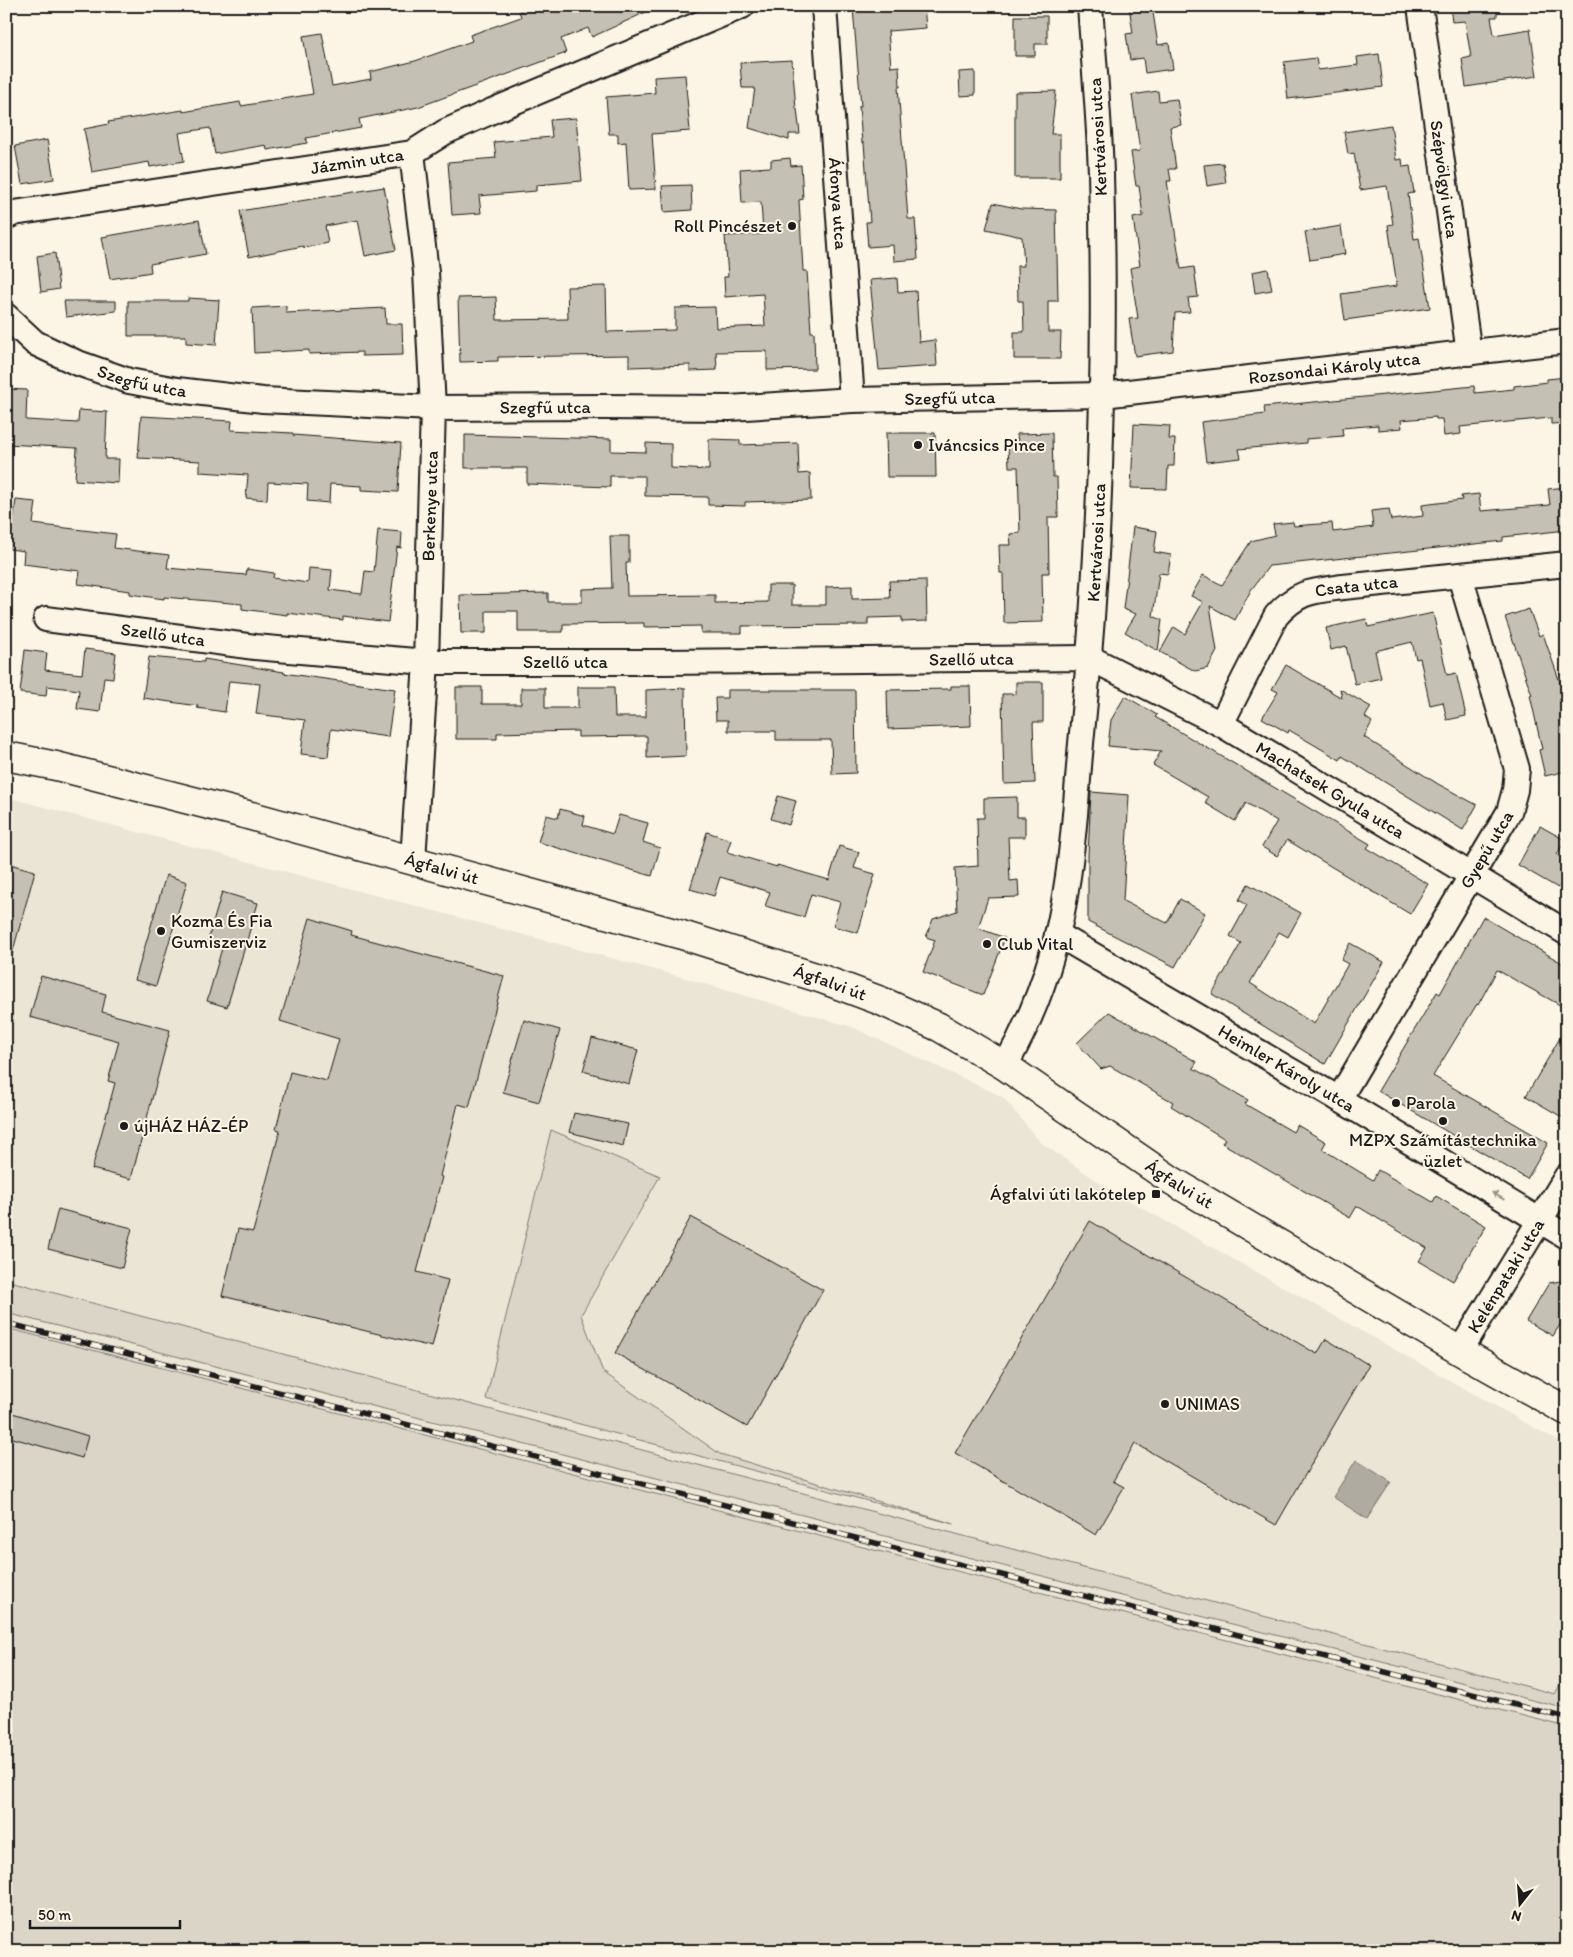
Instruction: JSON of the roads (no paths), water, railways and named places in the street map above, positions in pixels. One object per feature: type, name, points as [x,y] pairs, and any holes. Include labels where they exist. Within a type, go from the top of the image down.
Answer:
[{"type":"street","name":"Jázmin utca","points":[[6,217],[14,214],[412,153],[445,132],[484,114],[742,6]]},
{"type":"street","name":"Áfonya utca","points":[[824,6],[852,400]]},
{"type":"street","name":"Kertvárosi utca","points":[[1005,1066],[1019,1042],[1035,1006],[1057,934],[1067,883],[1090,658],[1102,395],[1101,171],[1090,6]]},
{"type":"street","name":"Szépvölgyi utca","points":[[1420,6],[1469,353]]},
{"type":"street","name":"Berkenye utca","points":[[412,153],[426,272],[432,408],[426,662],[413,860]]},
{"type":"street","name":"Szegfű utca","points":[[6,316],[35,343],[75,362],[130,381],[177,390],[263,400],[432,408],[730,408],[852,400],[1102,395]]},
{"type":"street","name":"Rozsondai Károly utca","points":[[1102,395],[1567,341]]},
{"type":"street","name":"Csata utca","points":[[1221,724],[1276,616],[1288,602],[1310,592],[1327,589],[1567,564]]},
{"type":"street","name":"Gyepű utca","points":[[1339,1099],[1509,812],[1515,790],[1517,769],[1460,576]]},
{"type":"street","name":"Szellő utca","points":[[46,619],[255,647],[426,662],[1090,658]]},
{"type":"street","name":"Machatsek Gyula utca","points":[[1090,658],[1221,724],[1471,877],[1567,933]]},
{"type":"street","name":"Ágfalvi út","points":[[6,756],[56,766],[191,800],[682,935],[822,979],[881,1001],[939,1027],[1005,1066],[1171,1180],[1460,1351],[1567,1411]]},
{"type":"street","name":"Heimler Károly utca","points":[[1057,934],[1339,1099],[1567,1237]]},
{"type":"street","name":"Kelénpataki utca","points":[[1460,1351],[1567,1176]]},
{"type":"railway","points":[[6,1323],[1567,1718]]},
{"type":"place","name":"Roll Pincészet","points":[[792,226]]},
{"type":"place","name":"Iváncsics Pince","points":[[918,445]]},
{"type":"place","name":"Kozma És Fia Gumiszerviz","points":[[161,931]]},
{"type":"place","name":"Club Vital","points":[[987,944]]},
{"type":"place","name":"Parola","points":[[1396,1103]]},
{"type":"place","name":"MZPX Számítástechnika üzlet","points":[[1443,1121]]},
{"type":"place","name":"újHÁZ HÁZ-ÉP","points":[[124,1126]]},
{"type":"place","name":"Ágfalvi úti lakótelep","points":[[1156,1194]]},
{"type":"place","name":"UNIMAS","points":[[1165,1404]]}]
